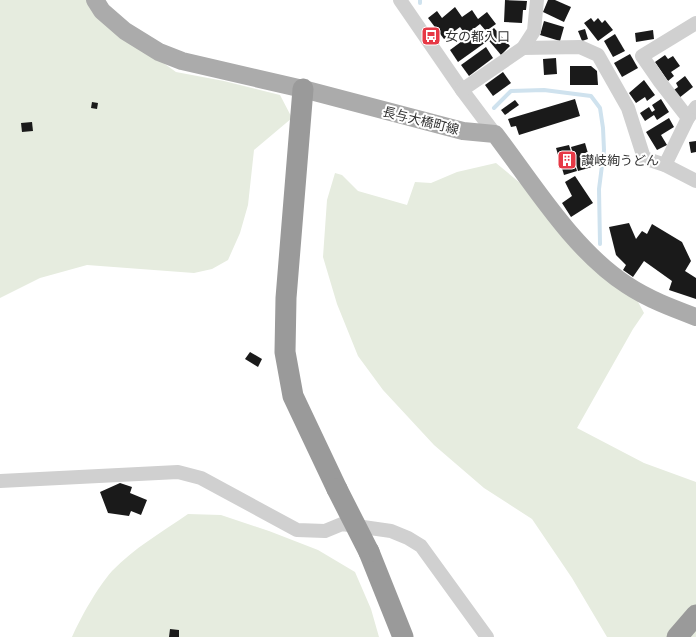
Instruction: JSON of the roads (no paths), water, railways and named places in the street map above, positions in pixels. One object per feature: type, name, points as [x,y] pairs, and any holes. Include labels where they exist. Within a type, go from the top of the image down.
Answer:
[{"type":"highway","points":[[303,89],[286,298],[285,352],[293,396],[336,489],[370,552],[403,637]]},
{"type":"highway","points":[[378,572],[413,637]]},
{"type":"highway","points":[[677,637],[696,615]]},
{"type":"highway","points":[[693,637],[696,633]]},
{"type":"main road","name":"長与大橋町線","points":[[95,0],[102,10],[126,31],[159,52],[182,61],[303,89],[463,131],[495,134]]},
{"type":"main road","points":[[495,134],[578,242],[600,263],[626,285],[653,300],[696,317]]},
{"type":"street","points":[[400,0],[462,90],[495,134]]},
{"type":"street","points":[[462,90],[524,48],[534,31],[537,0]]},
{"type":"street","points":[[665,165],[692,112],[660,82],[642,56],[696,23]]},
{"type":"street","points":[[524,48],[580,47],[598,56],[628,108],[644,158],[665,165],[696,181]]},
{"type":"street","points":[[0,481],[178,472],[201,478],[297,530],[325,531],[342,524],[391,531],[421,546],[487,637]]},
{"type":"waterway","points":[[494,108],[511,91],[544,90],[591,96],[600,108],[603,128],[604,150],[599,189],[600,244]]},
{"type":"place","name":"女の都入口","points":[[431,36]]},
{"type":"place","name":"讃岐絢うどん","points":[[567,160]]}]
